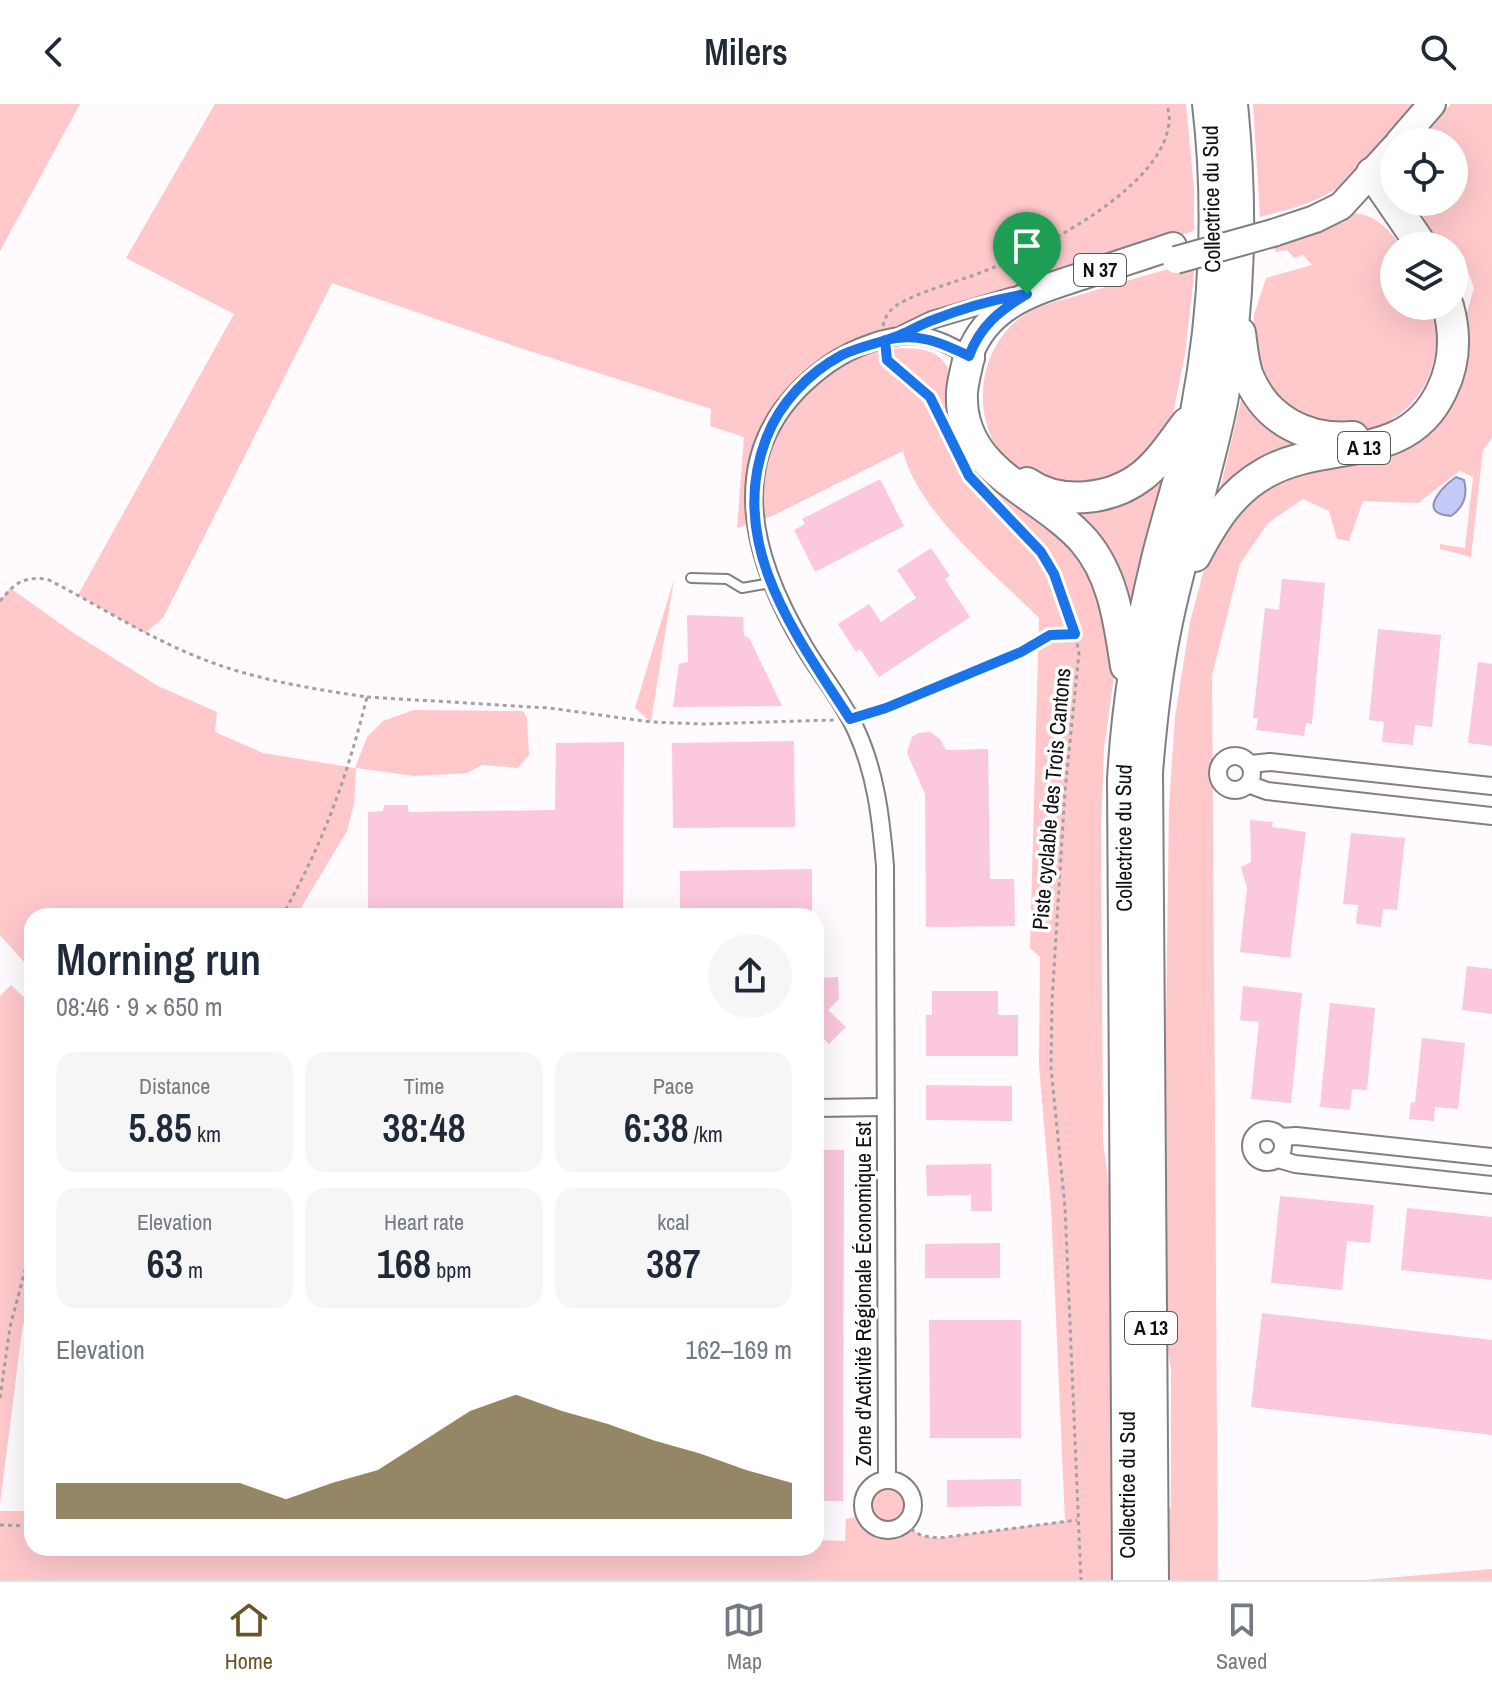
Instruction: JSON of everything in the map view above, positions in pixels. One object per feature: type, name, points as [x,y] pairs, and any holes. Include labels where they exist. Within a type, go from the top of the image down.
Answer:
[{"type":"highway","name":"Collectrice du Sud","points":[[1128,1580],[1123,780],[1130,688],[1150,589],[1196,412],[1209,317],[1214,189],[1208,104]]},
{"type":"highway","name":"Collectrice du Sud","points":[[1153,1580],[1146,809],[1156,688],[1173,595],[1211,451],[1226,372],[1239,218],[1232,104]]},
{"type":"highway","points":[[1367,178],[1401,232]]},
{"type":"highway","points":[[1367,178],[1411,232]]},
{"type":"highway","name":"A 13","points":[[1234,300],[1245,367],[1260,401],[1281,421],[1309,434],[1339,438],[1368,436],[1393,427],[1411,414],[1442,370],[1445,334],[1442,320]]},
{"type":"highway","name":"A 13","points":[[1173,595],[1214,519],[1248,484],[1290,461],[1396,439],[1423,419],[1438,400],[1450,373],[1454,328],[1452,320]]},
{"type":"highway","points":[[976,359],[983,430],[990,447],[1009,470],[1034,487],[1060,496],[1088,497],[1115,491],[1140,478],[1158,461],[1196,412]]},
{"type":"highway","name":"A 13","points":[[976,359],[962,393],[972,439],[981,455],[1008,482],[1063,520],[1085,542],[1104,571],[1115,600],[1130,688]]},
{"type":"main road","points":[[1411,128],[1432,104]]},
{"type":"main road","name":"N 37","points":[[976,359],[975,340],[990,320],[1027,294],[1272,226],[1367,178],[1380,164]]},
{"type":"main road","name":"N 37","points":[[976,359],[1017,315],[1046,300],[1174,253]]},
{"type":"street","name":"Zone d'Activité Régionale Économique Est","points":[[887,1480],[885,866],[881,818],[870,767],[850,719],[804,648],[776,597],[761,556],[753,511],[756,465],[773,420],[802,383],[842,355],[932,320],[1005,297],[1027,294]]},
{"type":"street","name":"Zone d'Activité Régionale Économique Est","points":[[891,338],[920,336],[941,342],[976,359]]},
{"type":"street","points":[[1230,757],[1241,757],[1250,764],[1252,774],[1248,784],[1233,789],[1223,784],[1218,774],[1221,763],[1230,757]]},
{"type":"street","points":[[1250,764],[1270,762],[1492,786]]},
{"type":"street","points":[[1248,784],[1267,791],[1492,816]]},
{"type":"street","name":"Zone d'Activité Régionale Économique Est","points":[[824,1108],[884,1107]]},
{"type":"street","points":[[1492,1157],[1296,1136],[1280,1137],[1265,1130],[1255,1135],[1250,1145],[1253,1156],[1262,1162],[1278,1159],[1295,1164],[1492,1185]]},
{"type":"street","points":[[1278,1159],[1283,1151],[1280,1137]]},
{"type":"street","points":[[878,1482],[901,1483],[911,1496],[912,1512],[904,1525],[890,1531],[869,1522],[864,1515],[866,1492],[878,1482]]},
{"type":"lane","points":[[691,578],[727,579],[742,588],[771,583]]},
{"type":"path","points":[[940,414],[930,397],[887,360],[891,338],[883,321],[887,314],[904,300],[995,267],[1076,227],[1107,207],[1153,161],[1164,141],[1169,121],[1167,104]]},
{"type":"path","name":"Piste cyclable des Trois Cantons","points":[[962,465],[1041,552],[1054,574],[1079,653],[1065,791],[1051,1068],[1065,1207],[1081,1580]]},
{"type":"path","points":[[0,601],[10,588],[27,577],[47,579],[190,654],[303,688],[367,697],[549,708],[651,722],[702,724],[850,719],[1021,652],[1050,635],[1075,634]]},
{"type":"path","points":[[287,908],[335,807],[367,697]]},
{"type":"path","points":[[0,1398],[10,1327],[24,1274]]},
{"type":"path","points":[[904,1525],[922,1536],[939,1538],[1077,1520]]},
{"type":"path","points":[[0,1525],[24,1526]]},
{"type":"shaded area","points":[[0,104],[80,104],[0,251]]},
{"type":"shaded area","points":[[215,104],[1186,104],[1194,189],[1194,231],[1181,235],[1181,240],[884,332],[886,349],[924,350],[944,362],[953,385],[957,421],[1058,524],[1098,575],[1116,662],[1104,749],[1101,827],[1103,1141],[1111,1202],[1115,1580],[0,1580],[0,1511],[24,1511],[24,1556],[824,1556],[824,1540],[845,1541],[846,1519],[864,1515],[864,1497],[870,1486],[881,1481],[893,1481],[904,1486],[912,1496],[912,1509],[904,1525],[922,1536],[939,1538],[1065,1521],[1051,1206],[1039,1066],[1040,957],[1030,948],[1039,618],[980,562],[941,519],[911,474],[903,451],[770,517],[737,528],[744,437],[710,426],[711,409],[332,283],[163,618],[145,633],[78,595],[234,314],[126,258]]},
{"type":"shaded area","points":[[1253,104],[1419,104],[1398,128],[1380,128],[1380,149],[1348,181],[1309,203],[1260,217]]},
{"type":"shaded area","points":[[1451,104],[1492,104],[1492,438],[1483,450],[1471,557],[1440,549],[1440,544],[1465,548],[1473,477],[1460,471],[1418,503],[1363,501],[1349,541],[1337,539],[1329,511],[1303,499],[1268,523],[1240,564],[1212,676],[1218,1580],[1166,1580],[1165,1509],[1171,1508],[1171,1369],[1162,1316],[1169,806],[1175,717],[1190,622],[1211,543],[1261,484],[1407,443],[1465,320],[1468,320],[1474,288],[1468,272],[1468,232],[1422,232],[1408,216],[1468,216],[1468,128],[1430,128]]},
{"type":"shaded area","points":[[1343,212],[1369,217],[1389,232],[1380,232],[1380,320],[1436,322],[1437,338],[1431,370],[1416,398],[1405,409],[1385,423],[1367,430],[1284,417],[1252,354],[1254,315],[1266,278],[1312,265],[1303,255],[1294,258],[1287,250],[1276,252],[1273,243]]},
{"type":"shaded area","points":[[1195,266],[1185,354],[1172,419],[1137,473],[1061,491],[1029,477],[1012,465],[998,449],[984,411],[986,370],[993,351],[1005,333],[1027,313],[1050,303],[1172,268],[1173,273]]},
{"type":"shaded area","points":[[1244,387],[1308,441],[1219,494]]},
{"type":"shaded area","points":[[1169,459],[1125,629],[1051,499]]},
{"type":"shaded area","points":[[674,579],[651,722],[635,708]]},
{"type":"shaded area","points":[[10,588],[75,634],[158,686],[217,712],[215,732],[263,753],[355,768],[367,737],[383,721],[414,710],[523,711],[527,718],[529,755],[518,768],[482,765],[467,773],[414,776],[356,768],[354,804],[347,831],[301,908],[24,908],[24,962],[0,935],[0,601]]},
{"type":"shaded area","points":[[11,985],[24,997],[24,1323],[0,1504],[0,996]]},
{"type":"shaded area","points":[[1492,1569],[1492,1580],[1363,1580]]},
{"type":"water","points":[[1456,477],[1464,480],[1464,500],[1451,516],[1441,514],[1435,510],[1435,500]]},
{"type":"building","points":[[880,479],[904,526],[815,572],[794,530],[805,524],[802,519]]},
{"type":"building","points":[[931,548],[950,576],[945,579],[970,617],[879,677],[860,649],[856,652],[838,624],[869,604],[881,622],[916,598],[897,570]]},
{"type":"building","points":[[1282,579],[1325,583],[1312,724],[1306,723],[1304,736],[1256,730],[1258,718],[1253,718],[1265,608],[1279,610]]},
{"type":"building","points":[[687,615],[743,617],[744,636],[749,638],[782,706],[673,707],[679,664],[688,662]]},
{"type":"building","points":[[1378,629],[1441,635],[1432,727],[1415,725],[1413,745],[1382,742],[1384,722],[1369,720]]},
{"type":"building","points":[[1478,662],[1492,664],[1492,746],[1468,743]]},
{"type":"building","points":[[930,732],[940,739],[946,750],[988,749],[990,879],[1014,879],[1015,926],[926,927],[925,794],[907,753],[912,737]]},
{"type":"building","points":[[794,741],[795,827],[673,828],[672,743]]},
{"type":"building","points":[[624,742],[623,908],[368,908],[368,812],[383,811],[384,805],[408,805],[408,812],[555,810],[556,743]]},
{"type":"building","points":[[1250,820],[1273,822],[1272,827],[1306,832],[1290,958],[1240,952],[1247,888],[1241,867],[1251,862]]},
{"type":"building","points":[[1351,833],[1405,838],[1397,910],[1383,909],[1381,927],[1356,924],[1358,905],[1343,904]]},
{"type":"building","points":[[812,869],[812,908],[680,908],[680,871]]},
{"type":"building","points":[[1467,966],[1492,969],[1492,1014],[1462,1010]]},
{"type":"building","points":[[838,977],[839,999],[828,1010],[846,1027],[829,1044],[824,1039],[824,978]]},
{"type":"building","points":[[1243,986],[1302,993],[1291,1103],[1251,1099],[1259,1022],[1240,1020]]},
{"type":"building","points":[[932,991],[998,991],[998,1015],[1018,1015],[1018,1056],[926,1056],[926,1015],[932,1015]]},
{"type":"building","points":[[1330,1003],[1375,1008],[1367,1090],[1352,1089],[1350,1110],[1320,1107]]},
{"type":"building","points":[[1422,1038],[1465,1043],[1458,1109],[1435,1107],[1434,1121],[1409,1119],[1411,1102],[1415,1103]]},
{"type":"building","points":[[926,1085],[1012,1086],[1012,1121],[926,1120]]},
{"type":"building","points":[[824,1150],[844,1150],[843,1501],[824,1501]]},
{"type":"building","points":[[991,1164],[992,1211],[971,1211],[971,1195],[927,1196],[926,1165]]},
{"type":"building","points":[[1280,1196],[1374,1205],[1370,1243],[1347,1241],[1342,1290],[1271,1283]]},
{"type":"building","points":[[1407,1208],[1492,1217],[1492,1280],[1401,1270]]},
{"type":"building","points":[[1000,1243],[1000,1278],[925,1278],[925,1244]]},
{"type":"building","points":[[1262,1313],[1492,1340],[1492,1435],[1251,1407]]},
{"type":"building","points":[[929,1320],[1021,1320],[1021,1438],[930,1438]]},
{"type":"building","points":[[1021,1479],[1021,1506],[947,1507],[947,1480]]},
{"type":"route","points":[[1027,294],[990,320],[975,340],[969,356],[920,336],[898,336],[885,340],[887,360],[930,397],[969,476],[1041,552],[1054,574],[1075,634],[1050,635],[1021,652],[886,708],[850,719],[804,648],[776,597],[761,556],[753,511],[756,465],[773,420],[802,383],[842,355],[885,340],[898,336],[932,320],[1005,297],[1027,294]]}]
